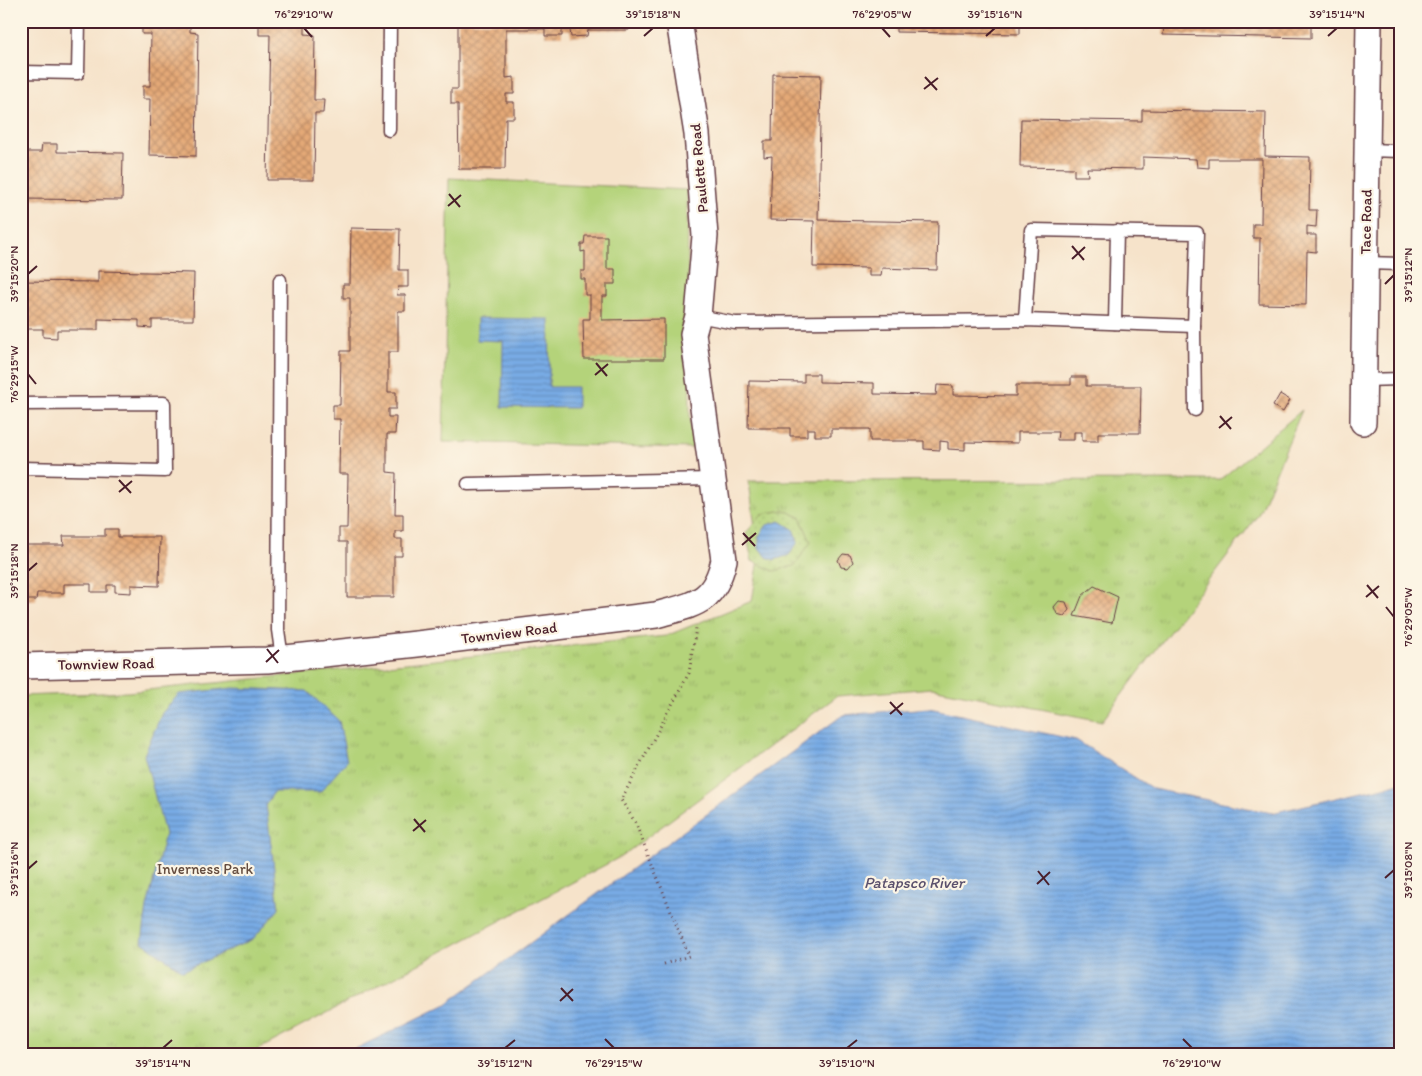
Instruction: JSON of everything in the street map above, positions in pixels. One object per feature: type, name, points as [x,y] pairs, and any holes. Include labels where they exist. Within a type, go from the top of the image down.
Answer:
[{"type":"street","name":"Paulette Road","points":[[679,21],[697,134],[705,236],[698,316]]},
{"type":"street","name":"Tace Road","points":[[1363,422],[1369,21]]},
{"type":"street","name":"Townview Road","points":[[21,666],[267,660],[656,615],[690,606],[700,601],[713,589],[720,578],[724,560],[693,334],[698,316]]},
{"type":"lane","points":[[21,72],[78,73],[79,21]]},
{"type":"lane","points":[[389,130],[390,21]]},
{"type":"lane","points":[[1367,150],[1401,151]]},
{"type":"lane","points":[[1025,320],[1031,230],[1197,232],[1194,326],[1195,410]]},
{"type":"lane","points":[[1115,323],[1117,231]]},
{"type":"lane","points":[[1366,263],[1401,264]]},
{"type":"lane","points":[[280,280],[278,630],[282,658]]},
{"type":"lane","points":[[698,316],[735,323],[1025,320],[1194,326]]},
{"type":"lane","points":[[1364,380],[1401,379]]},
{"type":"lane","points":[[21,404],[164,403],[165,471],[21,468]]},
{"type":"lane","points":[[468,484],[712,479]]},
{"type":"path","points":[[664,964],[688,956],[635,822],[621,800],[689,673],[700,601]]},
{"type":"green space","points":[[449,178],[687,190],[690,416],[693,448],[443,442]]},
{"type":"green space","name":"Inverness Park","points":[[1302,410],[1258,515],[1102,721],[932,688],[837,696],[622,856],[248,1055],[21,1055],[21,696],[128,692],[666,636],[752,601],[759,559],[749,481],[1220,480]]},
{"type":"green space","points":[[784,510],[800,517],[811,542],[794,566],[774,571],[752,561],[746,533],[762,514]]},
{"type":"water","points":[[477,318],[550,319],[549,387],[577,387],[577,408],[502,407],[503,341],[477,340]]},
{"type":"water","points":[[780,521],[793,529],[798,542],[789,555],[774,560],[767,557],[759,548],[759,536],[767,525]]},
{"type":"water","points":[[233,688],[307,691],[339,721],[347,761],[320,792],[274,792],[266,804],[279,909],[253,939],[183,971],[142,942],[147,907],[165,834],[144,755],[162,713],[179,694]]},
{"type":"water","name":"Patapsco River","points":[[929,708],[1076,740],[1153,789],[1272,813],[1401,783],[1401,1055],[343,1055],[445,1005],[843,715]]},
{"type":"building","points":[[142,21],[190,21],[190,32],[198,33],[196,156],[149,155],[150,99],[143,99],[143,86],[150,86],[151,34],[142,34]]},
{"type":"building","points":[[259,21],[305,21],[305,34],[315,35],[314,100],[324,100],[323,113],[315,113],[314,180],[267,180],[270,35],[259,35]]},
{"type":"building","points":[[506,21],[629,21],[629,30],[588,30],[587,36],[571,37],[570,30],[562,30],[562,36],[545,36],[545,29],[506,29],[506,78],[514,77],[514,94],[506,94],[506,102],[514,102],[514,118],[506,118],[505,169],[459,169],[458,104],[451,104],[451,89],[458,89],[458,22],[506,23]]},
{"type":"building","points":[[896,21],[1020,21],[1020,34],[896,32]]},
{"type":"building","points":[[1046,21],[1311,21],[1311,38],[1163,35],[1164,25],[1046,23]]},
{"type":"building","points":[[773,74],[821,75],[818,220],[938,222],[937,270],[882,268],[881,276],[869,276],[869,268],[813,267],[814,221],[770,220],[772,156],[764,157],[764,141],[772,141]]},
{"type":"building","points":[[1142,110],[1266,112],[1265,156],[1310,157],[1309,210],[1317,210],[1316,227],[1307,226],[1307,235],[1316,235],[1316,252],[1307,251],[1306,305],[1259,304],[1260,238],[1253,238],[1253,224],[1261,224],[1262,159],[1209,159],[1209,168],[1197,167],[1196,159],[1143,157],[1143,169],[1087,168],[1088,176],[1074,176],[1074,168],[1020,167],[1021,119],[1142,121]]},
{"type":"building","points":[[42,144],[57,144],[57,152],[123,153],[122,200],[21,199],[21,152],[41,152]]},
{"type":"building","points":[[351,228],[400,229],[399,270],[408,270],[408,287],[398,287],[397,295],[405,295],[405,311],[398,311],[398,352],[388,352],[388,392],[396,392],[396,409],[388,409],[388,417],[396,417],[395,434],[387,434],[387,472],[396,473],[395,514],[403,514],[403,531],[395,531],[395,539],[402,539],[402,556],[394,556],[394,597],[347,597],[347,542],[339,542],[339,528],[347,528],[348,474],[339,474],[340,419],[333,419],[333,405],[340,405],[341,351],[350,351],[350,298],[343,298],[343,284],[350,284]]},
{"type":"building","points":[[585,236],[607,236],[607,269],[615,269],[615,284],[607,284],[607,296],[602,296],[602,320],[664,319],[664,359],[584,359],[583,319],[590,319],[590,295],[585,295],[585,279],[581,279],[581,271],[585,271],[585,251],[581,252],[581,244],[584,244]]},
{"type":"building","points":[[98,271],[194,273],[193,320],[152,320],[152,328],[139,327],[139,320],[98,319],[98,330],[57,330],[57,338],[43,337],[43,329],[21,329],[21,281],[98,282]]},
{"type":"building","points":[[804,374],[819,374],[819,382],[874,383],[874,394],[936,395],[937,385],[953,386],[953,395],[1016,396],[1016,385],[1071,385],[1071,377],[1086,377],[1086,386],[1141,386],[1140,433],[1098,433],[1098,441],[1082,441],[1082,432],[1074,432],[1074,440],[1057,440],[1058,432],[1018,432],[1018,443],[965,442],[965,450],[948,449],[948,442],[940,441],[940,450],[924,449],[924,441],[870,441],[870,429],[831,429],[831,436],[815,436],[815,429],[807,429],[807,436],[790,436],[790,428],[748,428],[749,381],[804,382]]},
{"type":"building","points":[[1280,394],[1290,400],[1283,412],[1273,406]]},
{"type":"building","points":[[105,529],[118,529],[118,537],[160,537],[159,586],[131,585],[131,593],[115,592],[115,585],[107,585],[107,592],[91,592],[91,584],[64,584],[64,593],[37,593],[36,600],[21,600],[21,536],[24,536],[24,545],[64,545],[63,536],[105,536]]},
{"type":"building","points":[[843,554],[850,555],[853,562],[848,568],[841,567],[838,560]]},
{"type":"building","points":[[1094,586],[1118,597],[1112,623],[1074,616],[1082,596]]},
{"type":"building","points":[[1059,601],[1066,602],[1069,610],[1064,616],[1057,614],[1054,607]]}]
